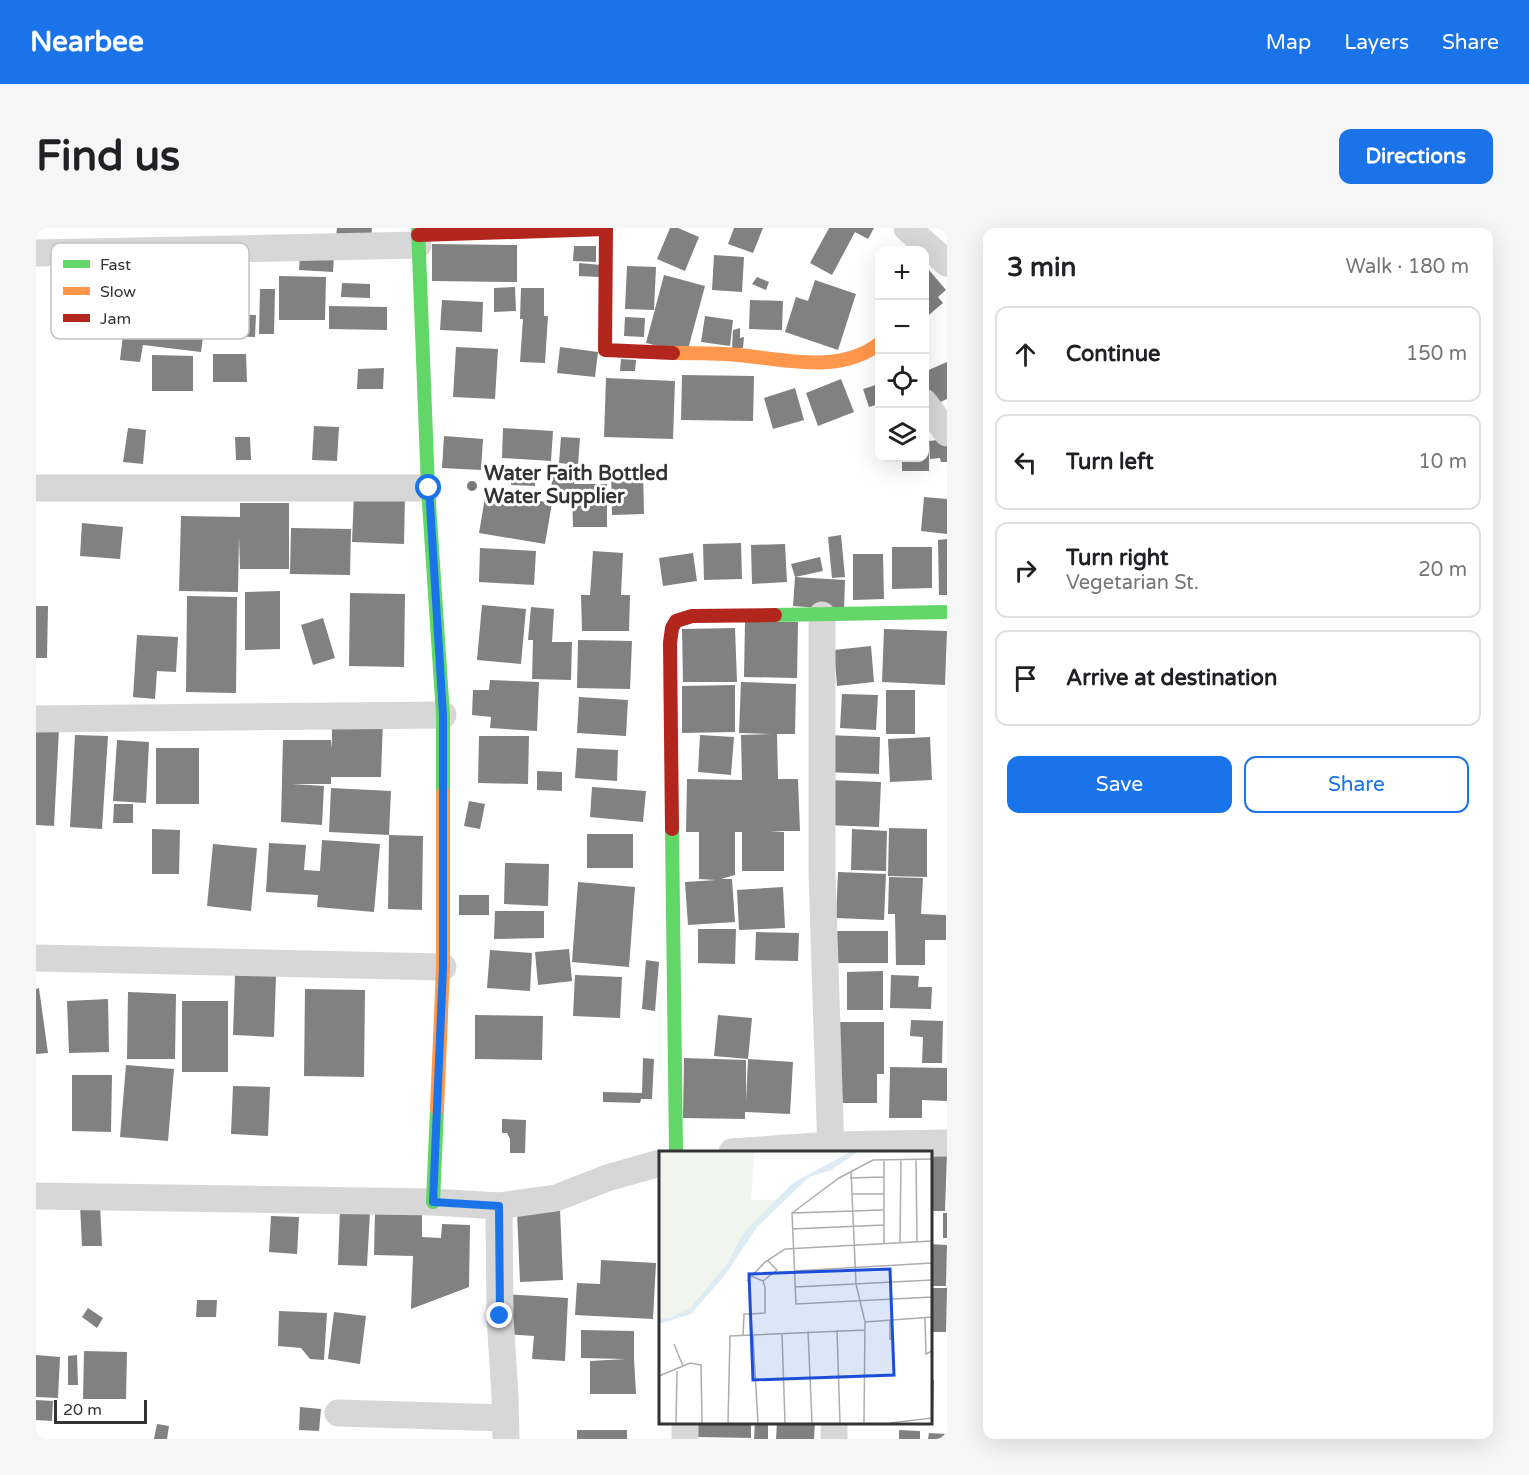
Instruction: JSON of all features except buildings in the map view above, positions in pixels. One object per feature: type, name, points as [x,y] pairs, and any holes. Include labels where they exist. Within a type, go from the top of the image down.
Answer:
[{"type":"street","points":[[907,228],[933,253]]},
{"type":"street","points":[[249,243],[606,229],[605,350],[735,355],[829,363],[855,357],[875,347]]},
{"type":"street","points":[[418,236],[429,488],[443,715],[443,967],[433,1202]]},
{"type":"street","points":[[36,252],[51,251]]},
{"type":"street","points":[[928,408],[947,433]]},
{"type":"street","points":[[36,488],[429,488]]},
{"type":"street","points":[[676,1151],[670,643],[672,628],[676,621],[692,616],[947,612]]},
{"type":"street","points":[[822,615],[822,873],[831,1149]]},
{"type":"street","points":[[36,720],[443,715]]},
{"type":"street","points":[[36,958],[443,967]]},
{"type":"street","points":[[765,1151],[947,1143]]},
{"type":"street","points":[[36,1196],[433,1202],[499,1206],[556,1198],[607,1178],[659,1163]]},
{"type":"street","points":[[338,1413],[506,1429],[500,1316],[499,1206]]},
{"type":"street","points":[[685,1424],[686,1439]]},
{"type":"traffic: fast","points":[[418,228],[428,488],[443,715],[443,793]]},
{"type":"traffic: fast","points":[[775,615],[947,612]]},
{"type":"traffic: fast","points":[[672,829],[676,1151]]},
{"type":"traffic: fast","points":[[433,1202],[437,1109]]},
{"type":"traffic: slow","points":[[673,353],[722,354],[830,362],[847,359],[875,346]]},
{"type":"traffic: slow","points":[[437,1109],[443,967],[443,793]]},
{"type":"traffic: jam","points":[[418,235],[606,229],[605,350],[673,353]]},
{"type":"traffic: jam","points":[[672,829],[670,643],[672,628],[676,621],[692,616],[775,615]]},
{"type":"place","name":"Water Faith Bottled Water Supplier","points":[[472,486]]},
{"type":"route","points":[[429,488],[443,715],[443,967],[433,1202],[499,1206],[500,1316]]}]
